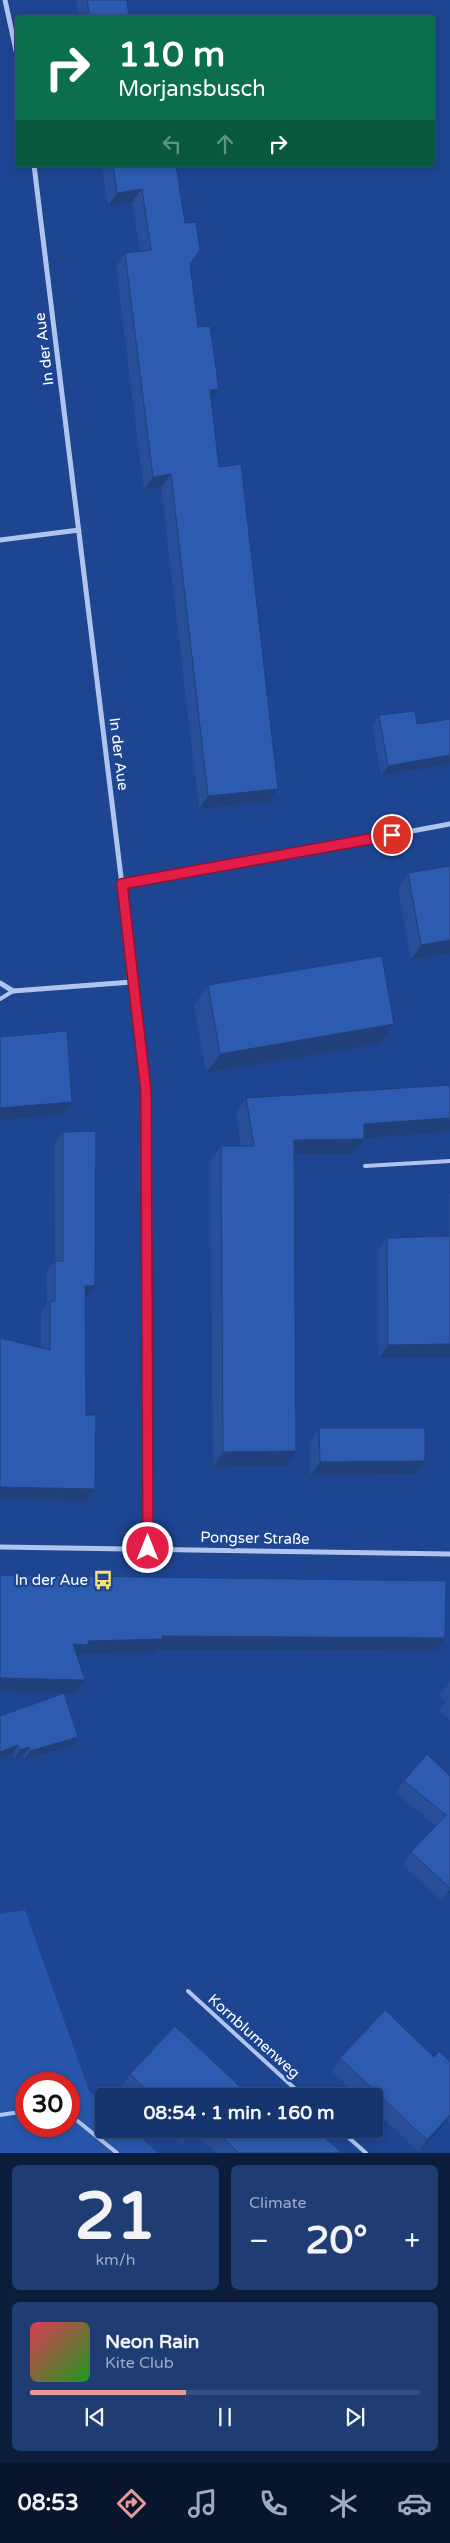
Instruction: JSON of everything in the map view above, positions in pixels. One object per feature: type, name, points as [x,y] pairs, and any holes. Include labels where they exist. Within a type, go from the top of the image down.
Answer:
[{"type":"street","points":[[5,0],[15,46]]},
{"type":"street","name":"In der Aue","points":[[34,167],[146,1092],[148,1548]]},
{"type":"street","points":[[0,540],[79,530]]},
{"type":"street","points":[[122,884],[450,824]]},
{"type":"street","points":[[0,983],[13,991],[132,982]]},
{"type":"street","name":"Pongser Straße","points":[[0,1547],[450,1554]]},
{"type":"lane","points":[[0,999],[13,991]]},
{"type":"lane","points":[[365,1166],[450,1161]]},
{"type":"lane","name":"Kornblumenweg","points":[[188,1992],[294,2088]]},
{"type":"lane","points":[[0,2116],[15,2113]]},
{"type":"lane","points":[[80,2123],[116,2153]]},
{"type":"lane","points":[[349,2138],[366,2153]]},
{"type":"shaded area","points":[[25,1910],[89,2091],[95,2096],[95,2138],[141,2138],[158,2153],[0,2153],[0,1914]]},
{"type":"building","points":[[87,0],[127,0],[129,15],[90,15]]},
{"type":"building","points":[[113,167],[176,167],[185,223],[196,222],[200,250],[190,264],[198,327],[210,326],[219,389],[210,390],[219,467],[241,464],[278,789],[208,796],[171,474],[153,477],[125,253],[151,250],[142,189],[117,193]]},
{"type":"building","points":[[415,711],[417,724],[450,719],[450,755],[388,766],[379,715]]},
{"type":"building","points":[[450,866],[450,940],[421,945],[408,873]]},
{"type":"building","points":[[382,956],[394,1024],[220,1054],[208,985]]},
{"type":"building","points":[[67,1031],[72,1102],[0,1108],[0,1037]]},
{"type":"building","points":[[450,1085],[450,1118],[364,1124],[364,1139],[294,1140],[296,1451],[223,1452],[221,1146],[254,1146],[246,1098]]},
{"type":"building","points":[[96,1131],[95,1286],[85,1286],[86,1415],[96,1415],[95,1489],[0,1487],[0,1338],[50,1350],[50,1301],[55,1301],[55,1261],[63,1261],[63,1132]]},
{"type":"building","points":[[450,1236],[450,1344],[388,1345],[387,1238]]},
{"type":"building","points":[[319,1428],[425,1428],[425,1461],[320,1462]]},
{"type":"building","points":[[0,1575],[446,1581],[445,1638],[162,1636],[163,1639],[88,1641],[88,1645],[73,1644],[85,1680],[0,1678]]},
{"type":"building","points":[[64,1693],[78,1737],[30,1751],[29,1747],[20,1750],[18,1745],[0,1752],[0,1716]]},
{"type":"building","points":[[427,1754],[450,1776],[450,1888],[411,1852],[446,1815],[404,1781]]},
{"type":"building","points":[[385,2010],[434,2057],[439,2051],[450,2062],[450,2115],[427,2140],[383,2099],[383,2088],[372,2088],[340,2058]]},
{"type":"building","points":[[175,2026],[241,2088],[145,2088],[130,2074]]},
{"type":"building","points":[[223,2138],[325,2138],[342,2153],[239,2153]]},
{"type":"place","name":"In der Aue","points":[[103,1580]]},
{"type":"route","points":[[148,1548],[146,1092],[122,884],[392,835]]}]
